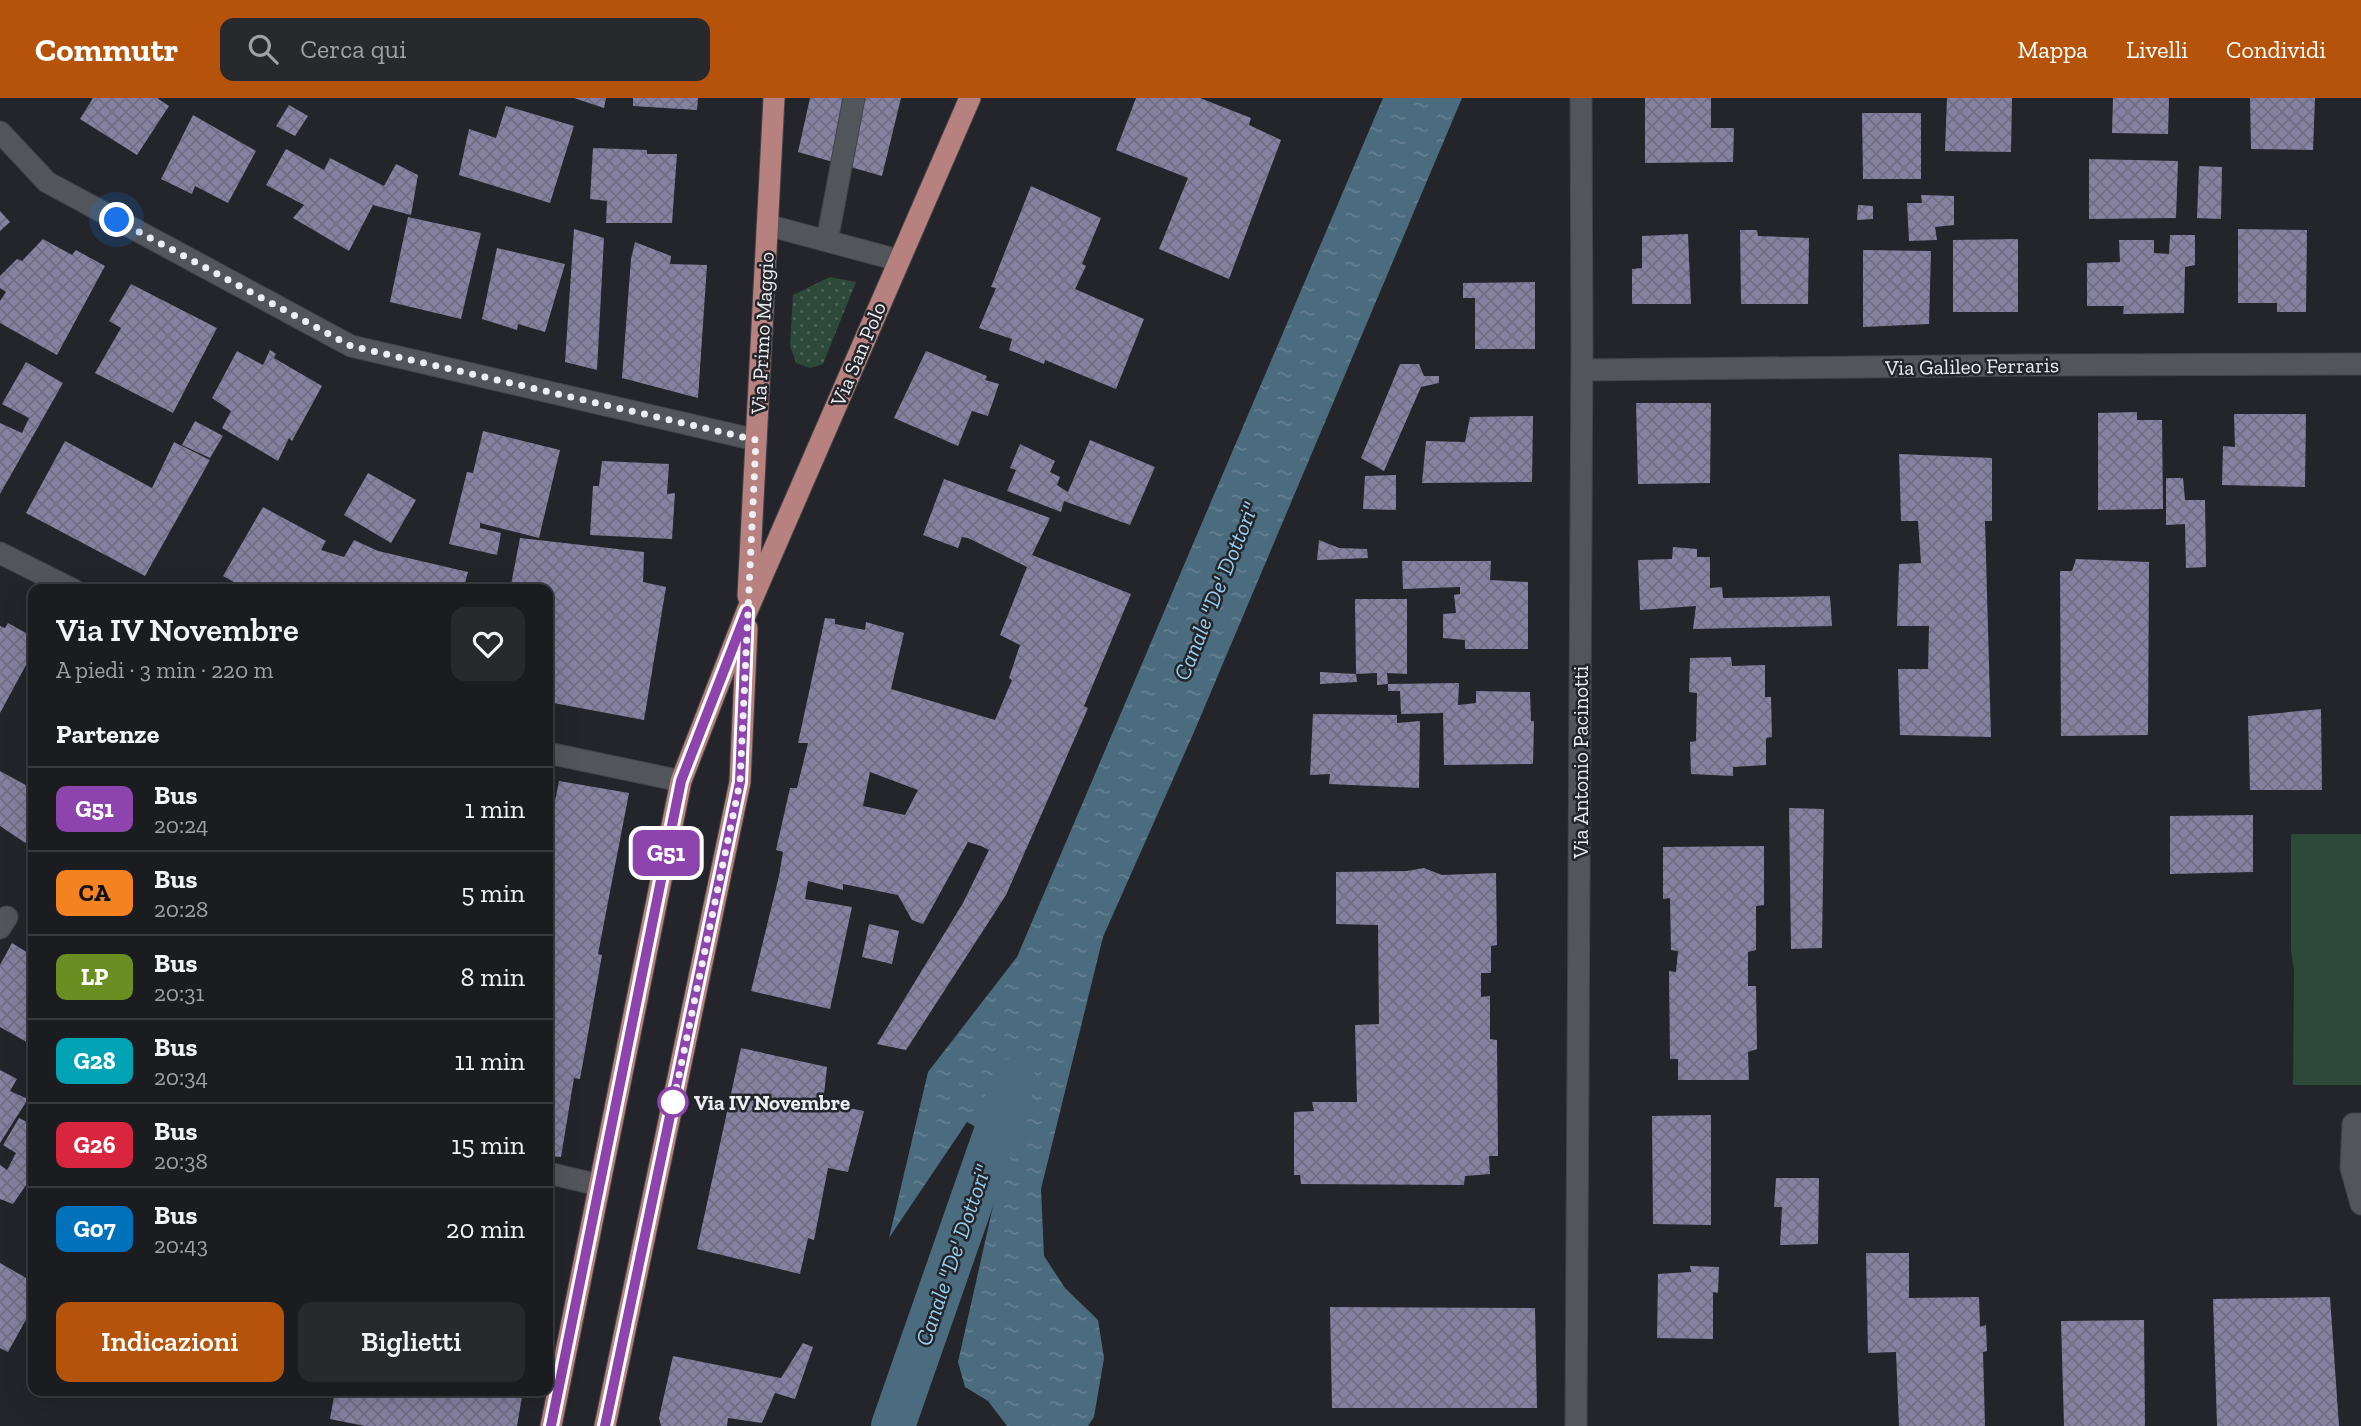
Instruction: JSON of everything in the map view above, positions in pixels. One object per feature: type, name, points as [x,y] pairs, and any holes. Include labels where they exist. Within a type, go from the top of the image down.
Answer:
[{"type":"main road","name":"Via Primo Maggio","points":[[605,1426],[740,782],[774,98]]},
{"type":"main road","name":"Via San Polo","points":[[551,1426],[681,781],[747,611],[970,98]]},
{"type":"street","points":[[827,241],[854,98]]},
{"type":"street","name":"Via Antonio Pacinotti","points":[[1576,1426],[1581,98]]},
{"type":"street","points":[[0,132],[47,183],[351,346],[756,440]]},
{"type":"street","points":[[767,225],[898,260]]},
{"type":"street","name":"Via Galileo Ferraris","points":[[1582,370],[2361,364]]},
{"type":"street","points":[[0,553],[62,584]]},
{"type":"street","points":[[553,754],[681,781]]},
{"type":"street","points":[[2361,1124],[2353,1124],[2351,1168],[2361,1204]]},
{"type":"street","points":[[553,1173],[599,1185]]},
{"type":"green space","points":[[830,277],[856,282],[823,364],[810,368],[796,363],[790,346],[793,295]]},
{"type":"green space","points":[[2291,834],[2361,834],[2361,1085],[2293,1085]]},
{"type":"water","points":[[1383,98],[1462,98],[1194,732],[1103,937],[1041,1189],[1044,1256],[1065,1288],[1098,1320],[1104,1358],[1094,1417],[1088,1426],[1007,1426],[988,1401],[965,1387],[958,1362],[1007,1144],[967,1122],[889,1238],[928,1072],[1017,957]]},
{"type":"building","points":[[93,98],[157,98],[169,106],[137,155],[80,119]]},
{"type":"building","points":[[574,98],[606,98],[604,108]]},
{"type":"building","points":[[633,98],[698,98],[697,110],[633,106]]},
{"type":"building","points":[[810,98],[901,98],[882,176],[798,152]]},
{"type":"building","points":[[1136,98],[1200,98],[1251,118],[1249,125],[1281,140],[1229,279],[1159,249],[1188,178],[1116,150]]},
{"type":"building","points":[[1645,98],[1711,98],[1711,128],[1734,128],[1733,162],[1645,163]]},
{"type":"building","points":[[1947,98],[2012,98],[2011,152],[1945,151]]},
{"type":"building","points":[[2113,98],[2169,98],[2168,134],[2112,133]]},
{"type":"building","points":[[2250,98],[2315,98],[2313,150],[2251,149]]},
{"type":"building","points":[[289,105],[308,116],[295,136],[276,126]]},
{"type":"building","points":[[506,106],[574,126],[550,203],[459,175],[469,129],[496,138]]},
{"type":"building","points":[[1862,113],[1921,113],[1921,179],[1863,179]]},
{"type":"building","points":[[193,115],[256,151],[228,203],[195,186],[192,194],[161,179]]},
{"type":"building","points":[[593,148],[647,150],[647,154],[677,154],[672,223],[606,223],[607,201],[590,199]]},
{"type":"building","points":[[286,149],[324,170],[330,158],[384,186],[396,164],[418,175],[411,215],[373,205],[349,251],[293,218],[304,205],[266,185]]},
{"type":"building","points":[[2089,159],[2178,161],[2176,218],[2089,219]]},
{"type":"building","points":[[2199,166],[2222,167],[2221,219],[2197,218]]},
{"type":"building","points":[[1031,186],[1101,218],[1082,264],[1086,266],[1075,289],[1144,319],[1116,389],[1045,360],[1044,364],[1009,350],[1012,339],[979,328],[996,288],[991,287]]},
{"type":"building","points":[[1921,195],[1954,196],[1954,225],[1935,227],[1937,240],[1909,241],[1907,203],[1922,203]]},
{"type":"building","points":[[1858,205],[1873,206],[1873,219],[1857,220]]},
{"type":"building","points":[[0,211],[10,222],[0,231]]},
{"type":"building","points":[[408,217],[481,233],[461,319],[390,302]]},
{"type":"building","points":[[574,229],[604,238],[597,370],[565,362]]},
{"type":"building","points":[[2238,229],[2307,230],[2306,312],[2277,312],[2277,303],[2238,303]]},
{"type":"building","points":[[1740,230],[1757,230],[1758,236],[1809,238],[1808,304],[1741,304]]},
{"type":"building","points":[[1688,234],[1691,304],[1632,304],[1632,269],[1642,268],[1642,236]]},
{"type":"building","points":[[2170,235],[2195,235],[2195,265],[2185,267],[2184,313],[2123,314],[2124,306],[2087,306],[2087,263],[2120,262],[2119,240],[2154,240],[2154,253],[2169,254]]},
{"type":"building","points":[[43,239],[72,255],[76,250],[105,266],[57,355],[0,323],[0,301],[6,292],[0,288],[0,276],[17,259],[22,261]]},
{"type":"building","points":[[2018,239],[2018,312],[1953,312],[1953,240]]},
{"type":"building","points":[[635,242],[671,256],[670,264],[707,265],[698,398],[622,378],[631,259]]},
{"type":"building","points":[[497,248],[565,264],[545,332],[518,324],[517,330],[482,319]]},
{"type":"building","points":[[1863,250],[1931,251],[1929,324],[1863,327]]},
{"type":"building","points":[[1535,282],[1535,349],[1475,349],[1475,298],[1463,298],[1463,283]]},
{"type":"building","points":[[131,284],[217,328],[173,413],[95,373],[121,328],[109,321]]},
{"type":"building","points":[[270,350],[276,354],[274,358],[322,386],[292,441],[289,438],[278,461],[222,428],[231,411],[212,398],[237,351],[263,365]]},
{"type":"building","points":[[926,351],[987,376],[985,380],[999,384],[988,416],[972,411],[958,446],[894,418]]},
{"type":"building","points":[[26,362],[63,383],[0,494],[0,423],[22,433],[29,418],[2,404]]},
{"type":"building","points":[[1400,364],[1419,364],[1424,376],[1439,376],[1439,383],[1421,387],[1384,471],[1361,458]]},
{"type":"building","points":[[1636,403],[1711,403],[1710,483],[1638,484]]},
{"type":"building","points":[[2137,412],[2137,420],[2162,420],[2163,509],[2098,510],[2098,413]]},
{"type":"building","points":[[2234,414],[2306,414],[2305,487],[2222,485],[2223,446],[2235,447]]},
{"type":"building","points":[[1533,416],[1532,482],[1422,483],[1426,441],[1465,442],[1470,417]]},
{"type":"building","points":[[195,421],[223,436],[210,458],[182,445]]},
{"type":"building","points":[[483,431],[560,450],[539,538],[480,523],[480,528],[501,533],[497,555],[449,544],[467,472],[473,473]]},
{"type":"building","points":[[1090,440],[1155,467],[1130,525],[1064,501],[1061,512],[1007,491],[1016,470],[1010,468],[1020,444],[1055,461],[1050,472],[1060,477],[1057,485],[1068,492]]},
{"type":"building","points":[[65,441],[152,488],[174,442],[210,460],[145,576],[26,513]]},
{"type":"building","points":[[1899,454],[1992,458],[1992,521],[1985,521],[1991,737],[1900,735],[1898,669],[1928,669],[1929,626],[1897,626],[1899,564],[1921,563],[1918,521],[1901,521]]},
{"type":"building","points":[[602,461],[669,464],[667,494],[675,493],[672,539],[590,535],[593,486],[599,486]]},
{"type":"building","points":[[368,473],[416,500],[391,543],[344,515]]},
{"type":"building","points":[[1396,475],[1396,510],[1363,509],[1365,476]]},
{"type":"building","points":[[2166,478],[2183,478],[2185,500],[2205,500],[2206,567],[2186,568],[2185,524],[2166,525]]},
{"type":"building","points":[[944,479],[1050,518],[1032,555],[1131,594],[1084,706],[1088,708],[1006,895],[906,1050],[877,1044],[963,903],[989,850],[981,846],[968,842],[923,924],[912,920],[898,895],[843,884],[843,890],[808,881],[805,899],[852,907],[830,1009],[751,991],[779,876],[783,852],[776,850],[790,788],[797,788],[808,743],[798,743],[825,618],[835,619],[835,624],[865,630],[866,622],[904,633],[891,689],[995,720],[1012,680],[1009,678],[1020,645],[1000,635],[1027,567],[968,538],[962,537],[958,548],[923,535]],"holes":[[[870,772],[918,790],[905,815],[863,806]]]},
{"type":"building","points":[[263,507],[326,541],[321,550],[344,557],[354,540],[378,551],[468,572],[465,584],[237,584],[223,576]]},
{"type":"building","points":[[520,538],[644,552],[643,582],[666,587],[644,720],[553,703],[553,584],[511,584]]},
{"type":"building","points":[[1319,540],[1339,548],[1367,549],[1368,558],[1317,560]]},
{"type":"building","points":[[1673,547],[1697,549],[1697,557],[1710,557],[1710,588],[1722,587],[1723,598],[1830,596],[1832,626],[1693,629],[1696,606],[1640,610],[1638,560],[1672,559]]},
{"type":"building","points":[[2076,559],[2149,562],[2148,735],[2061,736],[2060,571],[2072,571]]},
{"type":"building","points":[[1402,561],[1491,561],[1490,580],[1528,582],[1528,649],[1465,649],[1465,640],[1443,638],[1443,614],[1456,613],[1454,595],[1460,594],[1460,587],[1403,589]]},
{"type":"building","points":[[1355,599],[1407,599],[1407,674],[1387,673],[1388,684],[1377,685],[1377,673],[1356,674]]},
{"type":"building","points":[[8,623],[28,634],[28,661],[0,713],[0,626],[5,628]]},
{"type":"building","points":[[1731,657],[1732,666],[1765,665],[1765,697],[1771,697],[1772,737],[1766,738],[1766,765],[1733,767],[1733,776],[1691,774],[1690,742],[1696,741],[1697,693],[1689,692],[1690,658]]},
{"type":"building","points":[[1320,672],[1356,674],[1357,682],[1320,684]]},
{"type":"building","points":[[1459,683],[1458,705],[1476,703],[1476,691],[1530,692],[1531,721],[1534,721],[1533,764],[1444,765],[1443,713],[1401,714],[1400,691],[1388,691],[1388,684]]},
{"type":"building","points":[[2321,709],[2322,790],[2250,790],[2248,716]]},
{"type":"building","points":[[1313,714],[1397,715],[1397,723],[1420,721],[1419,788],[1329,784],[1330,774],[1310,775]]},
{"type":"building","points":[[0,771],[28,786],[28,845],[0,826]]},
{"type":"building","points":[[559,781],[629,793],[598,954],[602,955],[580,1079],[574,1078],[561,1157],[553,1156],[553,812]]},
{"type":"building","points":[[1789,808],[1824,809],[1822,948],[1791,949]]},
{"type":"building","points":[[2253,815],[2253,872],[2170,874],[2170,816]]},
{"type":"building","points":[[1764,846],[1764,905],[1756,906],[1756,950],[1748,952],[1748,986],[1756,986],[1757,1049],[1748,1052],[1749,1080],[1678,1080],[1678,1059],[1670,1059],[1669,971],[1676,972],[1678,951],[1671,950],[1670,898],[1663,899],[1663,847]]},
{"type":"building","points":[[1424,868],[1442,875],[1496,873],[1497,945],[1491,946],[1491,973],[1481,973],[1481,997],[1490,996],[1490,1039],[1497,1040],[1498,1156],[1489,1156],[1490,1174],[1465,1176],[1464,1185],[1301,1184],[1300,1175],[1294,1175],[1294,1112],[1314,1111],[1312,1102],[1357,1102],[1355,1025],[1379,1024],[1378,925],[1336,924],[1336,872],[1407,871]]},
{"type":"building","points":[[869,924],[899,931],[892,964],[862,957]]},
{"type":"building","points":[[12,943],[28,953],[28,1043],[0,1027],[0,965]]},
{"type":"building","points":[[741,1048],[827,1067],[823,1103],[864,1111],[848,1172],[828,1168],[814,1240],[808,1238],[800,1274],[697,1249]]},
{"type":"building","points":[[0,1070],[17,1079],[10,1091],[28,1099],[0,1143]]},
{"type":"building","points":[[1711,1115],[1711,1225],[1653,1224],[1652,1116]]},
{"type":"building","points":[[19,1118],[28,1122],[28,1182],[13,1204],[0,1199],[0,1165],[7,1170],[16,1153],[3,1145]]},
{"type":"building","points":[[1776,1178],[1819,1178],[1818,1244],[1780,1245],[1782,1207],[1774,1207]]},
{"type":"building","points":[[1866,1253],[1909,1253],[1909,1298],[1979,1297],[1980,1327],[1986,1325],[1987,1351],[1983,1352],[1985,1426],[1899,1426],[1896,1352],[1868,1353]]},
{"type":"building","points":[[0,1263],[28,1279],[28,1316],[8,1352],[0,1348]]},
{"type":"building","points":[[1690,1266],[1719,1267],[1718,1293],[1713,1292],[1713,1339],[1657,1338],[1658,1274],[1691,1272]]},
{"type":"building","points":[[2330,1297],[2339,1426],[2217,1426],[2213,1299]]},
{"type":"building","points":[[1330,1307],[1535,1308],[1537,1408],[1332,1408]]},
{"type":"building","points":[[2144,1320],[2145,1426],[2064,1426],[2061,1321]]},
{"type":"building","points":[[803,1343],[813,1347],[795,1399],[775,1393],[762,1423],[728,1418],[727,1426],[661,1426],[659,1418],[673,1356],[781,1378]]},
{"type":"building","points":[[334,1396],[522,1396],[517,1426],[365,1426],[330,1419]]},
{"type":"waterway","name":"Canale \"De' Dottori\"","points":[[893,1426],[1014,1080]]},
{"type":"bus line","name":"G51","points":[[551,1426],[681,781],[747,611],[740,782],[605,1426]]},
{"type":"place","name":"Via IV Novembre","points":[[673,1102]]},
{"type":"route","points":[[117,220],[351,346],[756,440],[740,782],[673,1102]]}]
